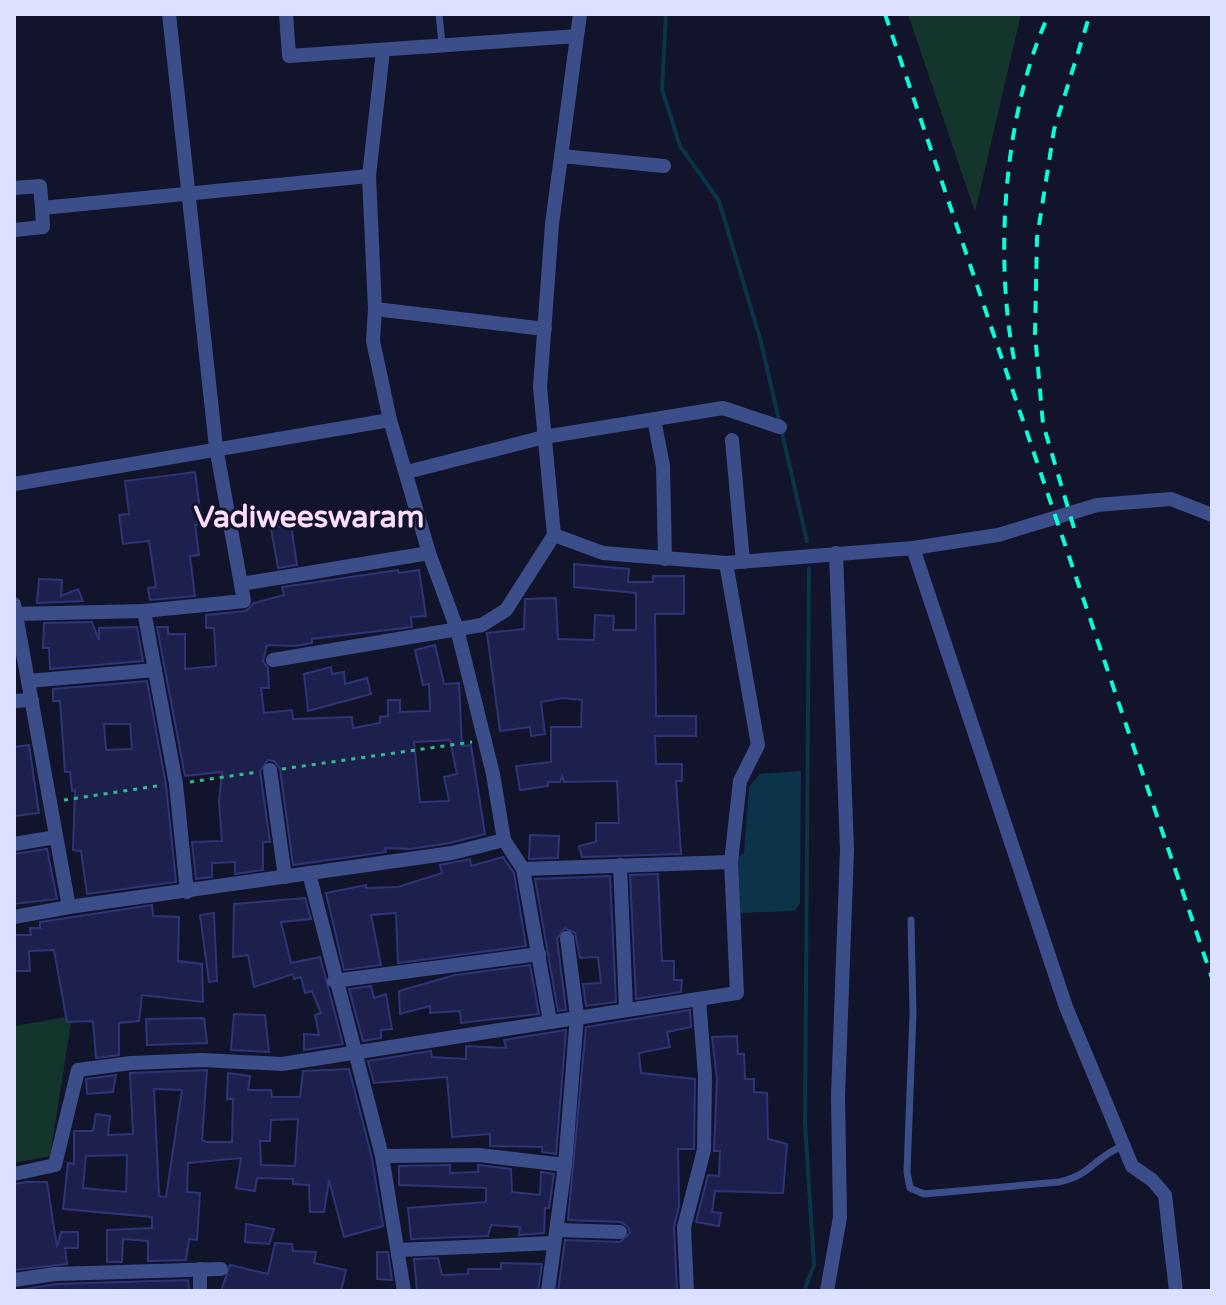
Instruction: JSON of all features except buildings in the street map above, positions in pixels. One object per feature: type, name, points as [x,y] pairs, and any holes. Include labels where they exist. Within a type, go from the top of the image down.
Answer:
[{"type":"street","points":[[69,907],[15,611],[144,611],[244,601],[216,447],[169,14]]},
{"type":"street","points":[[286,14],[289,56],[577,36]]},
{"type":"street","points":[[273,660],[482,625],[506,610],[554,535],[540,387],[561,156],[580,14]]},
{"type":"street","points":[[383,51],[369,176],[375,309],[373,341],[390,420],[429,553],[457,629],[493,774],[504,840],[523,869],[550,1021]]},
{"type":"street","points":[[561,156],[664,166]]},
{"type":"street","points":[[42,208],[369,176]]},
{"type":"street","points":[[14,188],[40,186],[43,227],[14,230]]},
{"type":"street","points":[[375,309],[545,329]]},
{"type":"street","points":[[407,472],[544,437],[723,408],[780,427]]},
{"type":"street","points":[[654,419],[663,466],[665,559]]},
{"type":"street","points":[[14,484],[216,447],[390,420]]},
{"type":"street","points":[[732,440],[743,562]]},
{"type":"street","points":[[554,535],[603,553],[726,563],[913,548],[998,535],[1097,505],[1171,499],[1204,508],[1212,515]]},
{"type":"street","points":[[913,548],[1066,1007],[1132,1166],[1152,1180],[1165,1195],[1176,1291]]},
{"type":"street","points":[[241,584],[429,553]]},
{"type":"street","points":[[827,1291],[840,1217],[838,1096],[847,850],[836,553]]},
{"type":"street","points":[[14,1174],[55,1165],[78,1070],[131,1063],[202,1060],[282,1064],[354,1056],[577,1016],[737,993],[731,862],[740,781],[758,745],[726,563]]},
{"type":"street","points":[[144,611],[176,784],[187,892]]},
{"type":"street","points":[[28,681],[155,670]]},
{"type":"street","points":[[14,701],[32,700]]},
{"type":"street","points":[[270,770],[285,877]]},
{"type":"street","points":[[14,844],[56,837]]},
{"type":"street","points":[[14,917],[452,853],[504,840]]},
{"type":"street","points":[[523,869],[731,862]]},
{"type":"street","points":[[620,865],[626,1008]]},
{"type":"street","points":[[309,873],[334,981],[382,1156],[404,1291]]},
{"type":"street","points":[[548,1291],[565,1165],[577,1016],[567,938]]},
{"type":"street","points":[[334,981],[539,954]]},
{"type":"street","points":[[687,1291],[684,1227],[704,1150],[705,1076],[699,999]]},
{"type":"street","points":[[382,1156],[479,1155],[565,1165]]},
{"type":"street","points":[[399,1250],[620,1232]]},
{"type":"street","points":[[200,1269],[200,1291]]},
{"type":"street","points":[[14,1280],[55,1274],[221,1269]]},
{"type":"lane","points":[[439,14],[442,43]]},
{"type":"lane","points":[[911,920],[913,1014],[907,1172],[910,1188],[924,1194],[1070,1180],[1080,1178],[1102,1156],[1123,1146]]},
{"type":"green space","points":[[908,14],[1021,14],[975,212]]},
{"type":"green space","points":[[72,1016],[50,1156],[14,1163],[14,1026]]},
{"type":"water","points":[[801,771],[800,903],[795,911],[739,913],[736,859],[744,853],[749,787],[760,774]]},
{"type":"waterway","points":[[666,14],[662,89],[680,146],[719,201],[760,338],[807,541]]},
{"type":"waterway","points":[[804,1291],[814,1265],[805,1124],[809,568]]},
{"type":"railway","points":[[885,14],[1212,978]]},
{"type":"railway","points":[[1014,359],[1005,275],[1007,184],[1022,94],[1049,14]]},
{"type":"railway","points":[[1074,528],[1043,424],[1035,334],[1037,238],[1054,130],[1090,14]]},
{"type":"district","name":"Vadiweeswaram","points":[[309,517]]}]
